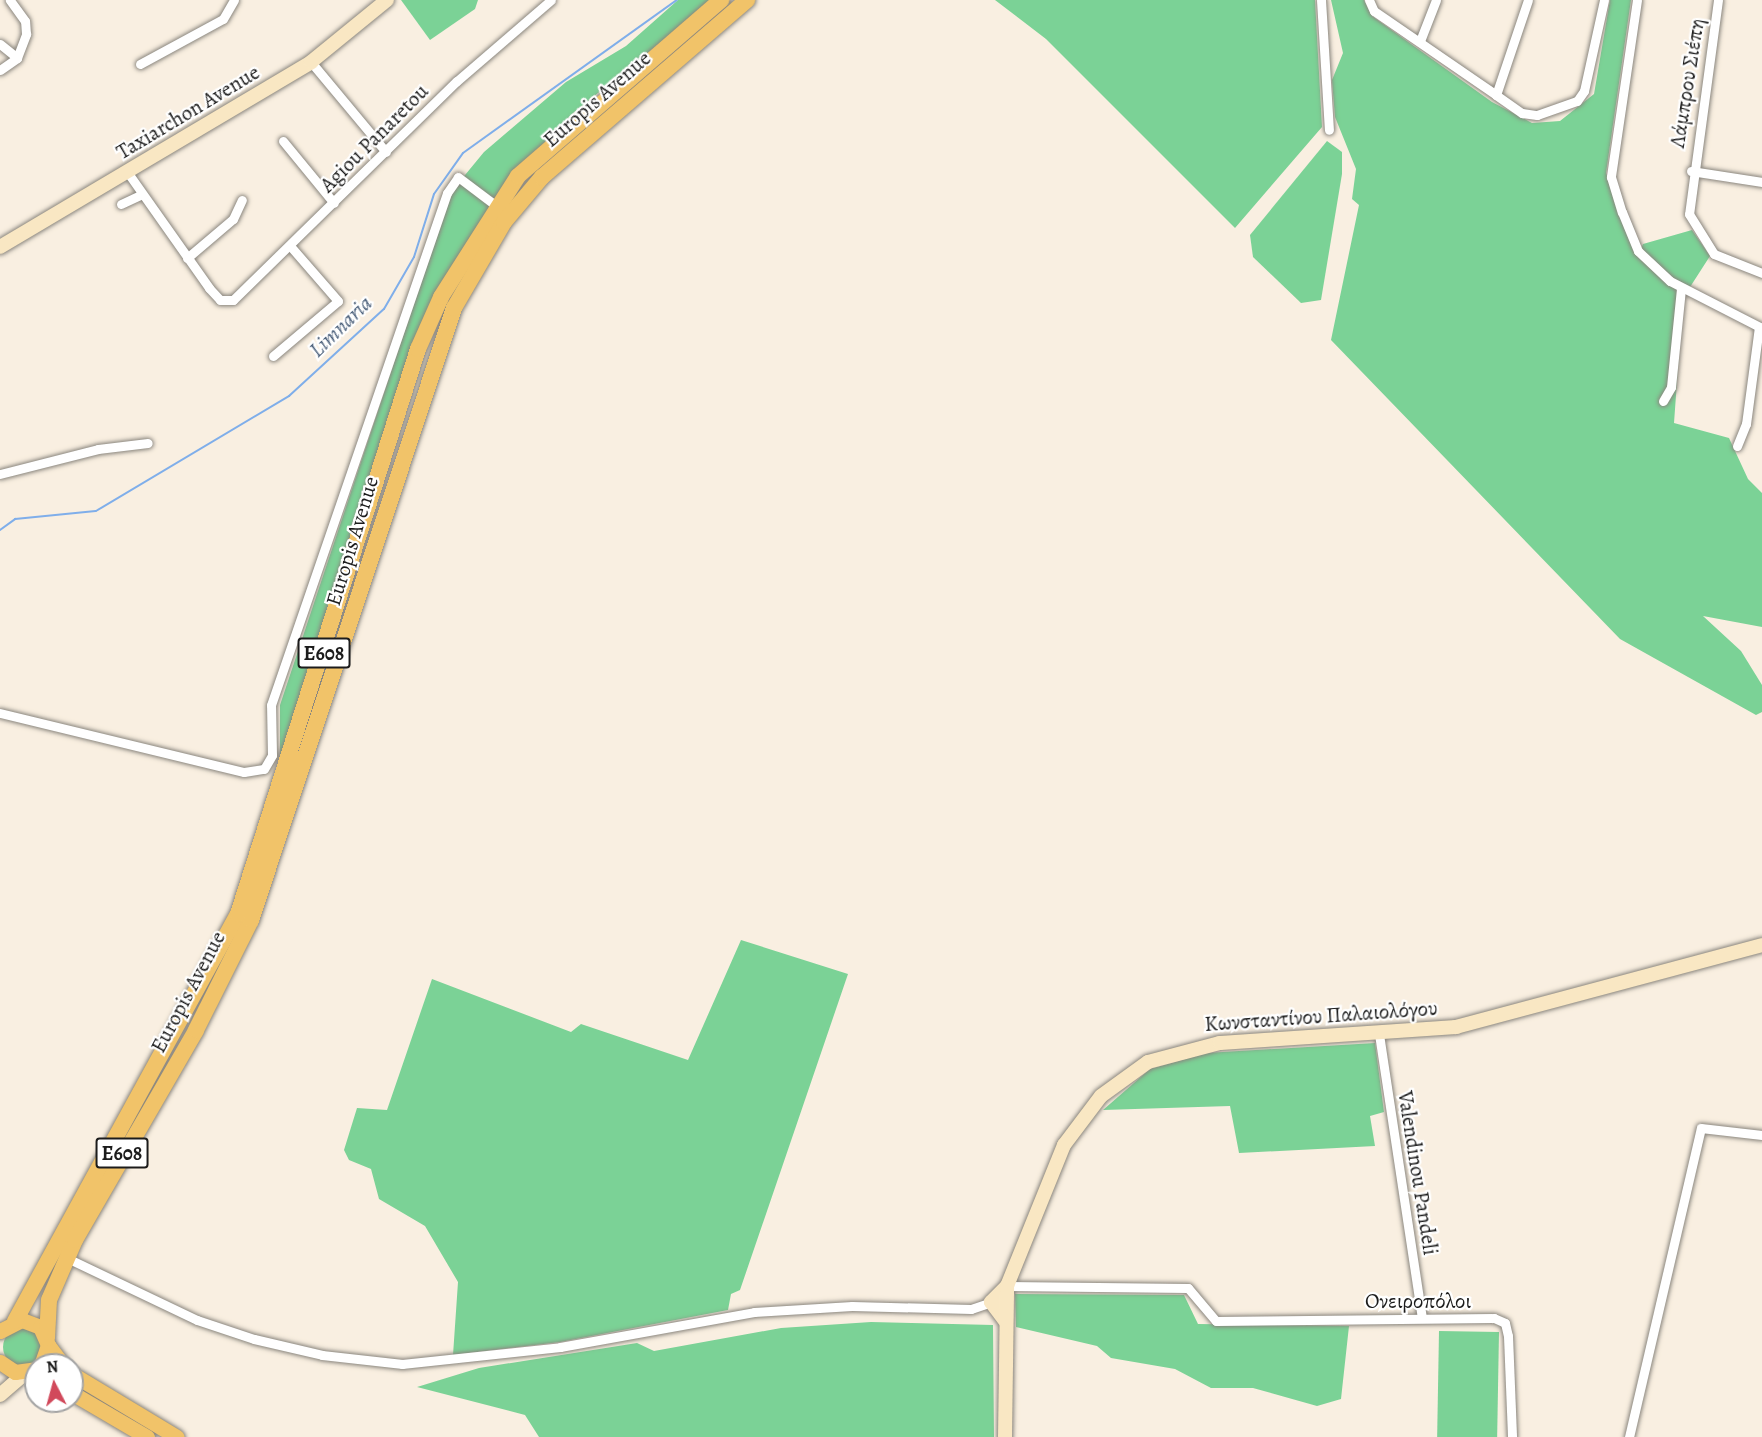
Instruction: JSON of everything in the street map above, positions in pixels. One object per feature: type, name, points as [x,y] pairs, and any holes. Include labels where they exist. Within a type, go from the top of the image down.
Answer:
[{"type":"highway","name":"Europis Avenue","points":[[6,1325],[238,914],[418,350],[495,205],[556,137],[721,0]]},
{"type":"highway","name":"Europis Avenue","points":[[48,1342],[49,1300],[67,1258],[251,920],[302,778],[427,379],[459,298],[504,222],[542,177],[747,0]]},
{"type":"main road","points":[[6,1325],[34,1323],[55,1353]]},
{"type":"main road","points":[[42,1353],[48,1342]]},
{"type":"main road","points":[[0,1362],[24,1368]]},
{"type":"main road","points":[[84,1381],[177,1437]]},
{"type":"main road","points":[[84,1400],[147,1437]]},
{"type":"street","points":[[0,70],[17,58],[25,21],[10,0]]},
{"type":"street","points":[[140,64],[223,19],[234,0]]},
{"type":"street","name":"Taxiarchon Avenue","points":[[0,247],[128,173],[311,62],[387,0]]},
{"type":"street","name":"Agiou Panaretou","points":[[187,258],[225,301],[253,284],[457,81],[551,0]]},
{"type":"street","points":[[1322,0],[1329,130]]},
{"type":"street","points":[[1369,0],[1374,11],[1496,95],[1537,115],[1577,101],[1589,80],[1604,0]]},
{"type":"street","points":[[1420,41],[1436,0]]},
{"type":"street","points":[[1496,95],[1528,0]]},
{"type":"street","points":[[1637,0],[1611,177],[1638,251],[1682,289],[1761,327],[1746,424],[1737,446]]},
{"type":"street","name":"Λάμπρου Σιέπη","points":[[1718,0],[1691,171],[1689,214],[1700,238],[1714,254],[1762,273]]},
{"type":"street","points":[[0,44],[17,58]]},
{"type":"street","points":[[311,62],[386,152]]},
{"type":"street","points":[[283,141],[334,203]]},
{"type":"street","points":[[1691,171],[1762,182]]},
{"type":"street","points":[[128,173],[187,258],[233,219],[242,200]]},
{"type":"street","points":[[0,713],[244,772],[264,769],[272,755],[271,705],[447,194],[458,177],[495,205]]},
{"type":"street","points":[[121,204],[142,194]]},
{"type":"street","points":[[273,356],[338,301],[291,247]]},
{"type":"street","points":[[1663,401],[1671,387],[1682,289]]},
{"type":"street","points":[[0,474],[98,449],[148,443]]},
{"type":"street","name":"Κωνσταντίνου Παλαιολόγου","points":[[1007,1286],[1064,1145],[1088,1111],[1129,1072],[1196,1047],[1379,1034],[1483,1021],[1762,945]]},
{"type":"street","name":"Valendinou Pandeli","points":[[1379,1034],[1422,1318]]},
{"type":"street","points":[[1629,1437],[1701,1128],[1762,1135]]},
{"type":"street","points":[[67,1258],[196,1320],[254,1339],[322,1355],[402,1364],[560,1347],[754,1312],[852,1306],[971,1309],[991,1302],[1007,1286]]},
{"type":"street","points":[[1005,1437],[1007,1286]]},
{"type":"street","name":"Ονειροπόλοι","points":[[1007,1286],[1188,1288],[1216,1321],[1494,1318],[1505,1323],[1512,1437]]},
{"type":"street","points":[[991,1302],[1006,1322]]},
{"type":"street","points":[[0,1395],[24,1377]]},
{"type":"green space","points":[[401,0],[478,0],[475,9],[430,40]]},
{"type":"green space","points":[[678,0],[713,0],[572,114],[507,182],[427,321],[280,767],[280,705],[451,192],[484,152],[566,82],[626,46]]},
{"type":"green space","points":[[995,0],[1315,0],[1322,127],[1235,228],[1046,39]]},
{"type":"green space","points":[[1331,0],[1364,0],[1372,16],[1492,102],[1532,123],[1560,121],[1594,94],[1610,0],[1631,0],[1606,173],[1632,246],[1640,251],[1643,244],[1692,230],[1710,256],[1683,298],[1674,423],[1729,438],[1748,479],[1762,493],[1762,627],[1703,616],[1741,651],[1762,685],[1762,712],[1756,715],[1620,639],[1331,340],[1359,205],[1352,199],[1356,169],[1335,117],[1332,80],[1343,53]]},
{"type":"green space","points":[[1327,141],[1342,152],[1342,174],[1321,300],[1301,303],[1253,257],[1250,235]]},
{"type":"green space","points":[[741,940],[848,974],[740,1290],[731,1294],[728,1310],[560,1342],[453,1355],[458,1282],[425,1226],[379,1199],[371,1169],[349,1160],[344,1150],[357,1108],[387,1110],[432,979],[571,1032],[581,1024],[688,1060]]},
{"type":"green space","points":[[1375,1043],[1384,1112],[1370,1116],[1375,1146],[1239,1153],[1230,1106],[1103,1110],[1150,1069],[1206,1053]]},
{"type":"green space","points":[[1015,1294],[1184,1295],[1198,1324],[1349,1326],[1341,1399],[1317,1406],[1253,1388],[1211,1388],[1175,1369],[1111,1358],[1097,1346],[1016,1327]]},
{"type":"green space","points":[[871,1322],[993,1325],[994,1437],[539,1437],[525,1415],[417,1387],[479,1368],[637,1343],[654,1351],[781,1328]]},
{"type":"green space","points":[[15,1329],[29,1329],[36,1333],[40,1340],[40,1353],[24,1353],[24,1366],[15,1365],[8,1361],[4,1354],[4,1340],[8,1333]]},
{"type":"green space","points":[[1439,1331],[1499,1332],[1497,1437],[1437,1437]]},
{"type":"waterway","name":"Limnaria","points":[[0,530],[15,519],[96,511],[289,396],[384,309],[414,257],[434,194],[463,153],[677,0]]}]
